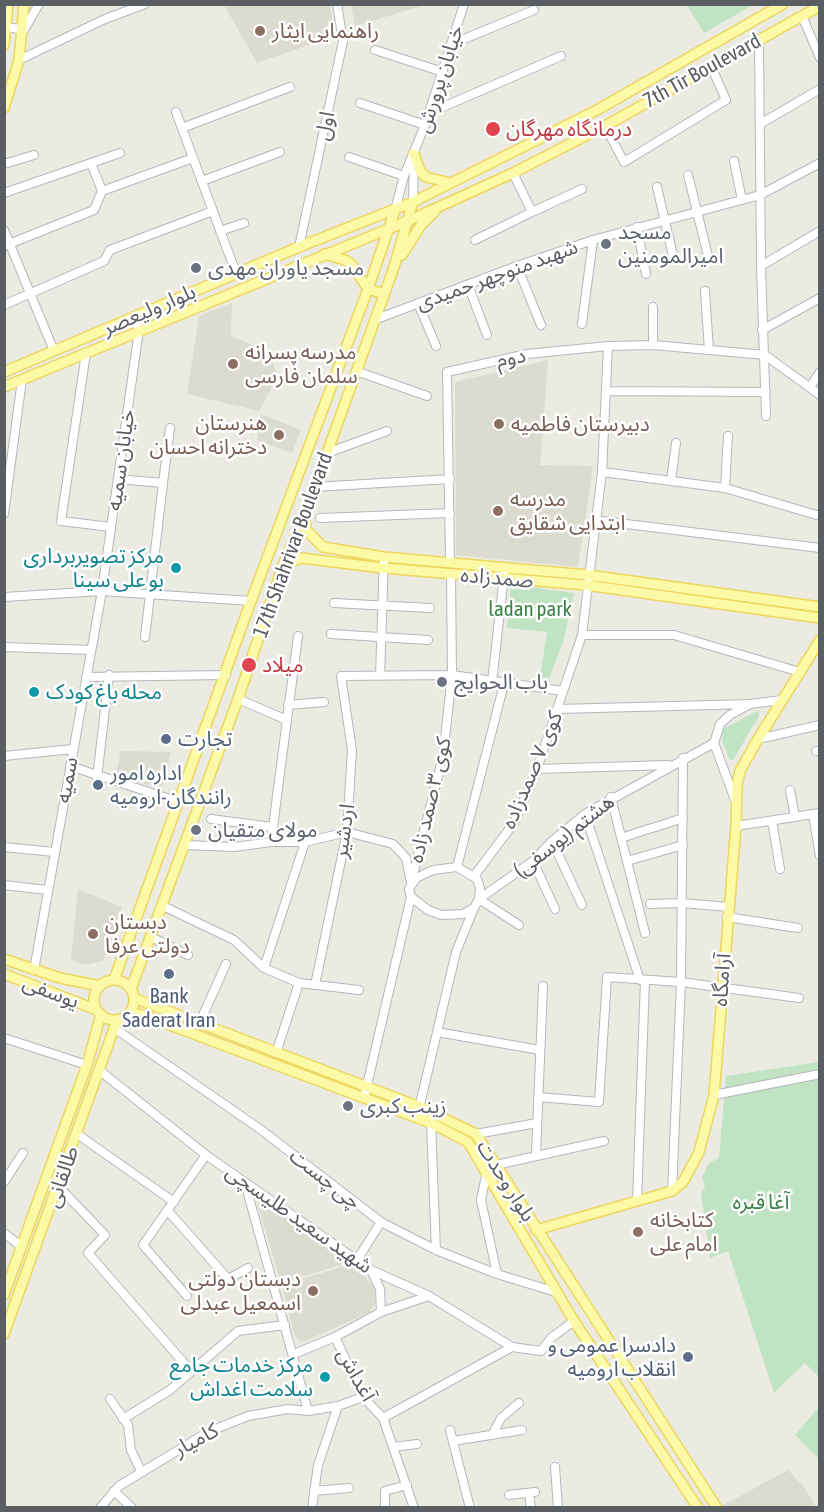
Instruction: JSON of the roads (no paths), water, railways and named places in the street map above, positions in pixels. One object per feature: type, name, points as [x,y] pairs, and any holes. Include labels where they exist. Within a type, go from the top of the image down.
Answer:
[{"type":"main road","points":[[4,45],[8,4]]},
{"type":"main road","points":[[4,108],[19,60],[24,30],[24,4]]},
{"type":"main road","name":"7th Tir Boulevard","points":[[395,210],[518,151],[673,68],[783,4]]},
{"type":"main road","name":"7th Tir Boulevard","points":[[389,227],[410,220],[513,173],[605,126],[819,6]]},
{"type":"main road","points":[[673,68],[681,83]]},
{"type":"main road","points":[[414,154],[420,171],[426,177],[450,183]]},
{"type":"main road","name":"17th Shahrivar Boulevard","points":[[132,994],[185,841],[238,699],[283,565],[304,517],[394,267],[410,220],[413,202]]},
{"type":"main road","points":[[394,267],[421,225],[440,205]]},
{"type":"main road","name":"بلوار ولیعصر","points":[[4,372],[236,273],[395,210]]},
{"type":"main road","name":"17th Shahrivar Boulevard","points":[[114,980],[395,210]]},
{"type":"main road","name":"بلوار ولیعصر","points":[[4,387],[389,227]]},
{"type":"main road","points":[[324,254],[333,255],[352,266],[368,289],[384,294]]},
{"type":"main road","name":"صمدزاده","points":[[304,517],[307,531],[323,547],[384,557],[450,561],[588,575],[819,607]]},
{"type":"main road","name":"صمدزاده","points":[[283,565],[301,558],[383,568],[586,585],[819,618]]},
{"type":"main road","points":[[450,561],[451,573]]},
{"type":"main road","name":"آرامگاه","points":[[672,1191],[683,1182],[699,1152],[714,1095],[740,771],[819,640]]},
{"type":"main road","points":[[169,830],[185,841]]},
{"type":"main road","name":"یوسفی","points":[[4,959],[60,978],[100,987]]},
{"type":"main road","name":"یوسفی","points":[[4,974],[57,992],[99,1012]]},
{"type":"main road","points":[[57,992],[60,978]]},
{"type":"main road","points":[[114,980],[132,994],[129,1013],[115,1024],[99,1012],[94,1000],[100,987],[114,980]]},
{"type":"main road","name":"بلوار وحدت","points":[[132,994],[199,1024],[420,1107],[468,1142],[574,1321],[698,1508]]},
{"type":"main road","name":"طالقانی","points":[[4,1295],[87,1065],[99,1012]]},
{"type":"main road","name":"بلوار وحدت","points":[[129,1013],[143,1015],[417,1118],[433,1118],[476,1134],[717,1508]]},
{"type":"main road","name":"طالقانی","points":[[4,1334],[59,1187],[115,1024]]},
{"type":"main road","points":[[272,1063],[276,1053]]},
{"type":"main road","points":[[536,1230],[672,1191]]},
{"type":"street","points":[[7,27],[24,30],[39,4]]},
{"type":"street","points":[[19,60],[105,19],[145,4]]},
{"type":"street","name":"اول","points":[[299,247],[343,41],[337,4]]},
{"type":"street","name":"خیابان پرورش","points":[[395,210],[404,176],[425,125],[464,4]]},
{"type":"street","points":[[452,44],[534,10]]},
{"type":"street","points":[[802,16],[819,58]]},
{"type":"street","points":[[759,40],[760,266],[766,416]]},
{"type":"street","points":[[375,50],[443,72]]},
{"type":"street","points":[[429,113],[561,56]]},
{"type":"street","points":[[605,126],[624,162],[726,100],[711,66]]},
{"type":"street","points":[[182,128],[290,87]]},
{"type":"street","points":[[760,124],[819,89]]},
{"type":"street","points":[[360,103],[425,125]]},
{"type":"street","points":[[176,112],[236,273]]},
{"type":"street","points":[[202,181],[280,152]]},
{"type":"street","points":[[4,193],[120,153]]},
{"type":"street","name":"خیابان پرورش","points":[[413,202],[414,154]]},
{"type":"street","points":[[4,164],[34,155]]},
{"type":"street","name":"اول","points":[[349,157],[404,176]]},
{"type":"street","points":[[102,191],[193,158]]},
{"type":"street","points":[[734,161],[742,200]]},
{"type":"street","name":"شهبد منوچهر حمیدی","points":[[374,320],[593,240],[697,210],[760,195],[819,162]]},
{"type":"street","points":[[8,245],[94,210],[102,191],[91,163]]},
{"type":"street","points":[[513,173],[532,212]]},
{"type":"street","points":[[688,175],[708,256]]},
{"type":"street","points":[[657,187],[673,256]]},
{"type":"street","points":[[475,240],[582,189]]},
{"type":"street","points":[[4,305],[104,261],[110,250],[213,210]]},
{"type":"street","points":[[220,231],[244,223]]},
{"type":"street","points":[[637,227],[646,274]]},
{"type":"street","points":[[4,230],[8,245],[54,351]]},
{"type":"street","points":[[760,266],[819,231]]},
{"type":"street","points":[[582,324],[593,240]]},
{"type":"street","points":[[517,266],[541,325]]},
{"type":"street","points":[[468,285],[487,335]]},
{"type":"street","points":[[705,291],[709,350]]},
{"type":"street","points":[[762,330],[819,298]]},
{"type":"street","points":[[418,303],[436,346]]},
{"type":"street","points":[[653,307],[653,345]]},
{"type":"street","points":[[135,316],[140,330]]},
{"type":"street","name":"خیابان سمیه","points":[[102,591],[140,330]]},
{"type":"street","name":"دوم","points":[[450,561],[447,372],[527,354],[608,346],[653,345],[765,355]]},
{"type":"street","name":"کوی ۷ صمدزاده","points":[[474,876],[514,823],[537,769],[582,635],[586,585],[602,472],[608,346]]},
{"type":"street","points":[[86,353],[61,521],[111,527]]},
{"type":"street","points":[[765,355],[819,395]]},
{"type":"street","points":[[356,371],[428,396]]},
{"type":"street","points":[[810,387],[819,372]]},
{"type":"street","points":[[5,510],[8,469],[22,380]]},
{"type":"street","points":[[607,391],[766,392]]},
{"type":"street","points":[[145,637],[170,428]]},
{"type":"street","points":[[327,453],[387,431]]},
{"type":"street","points":[[725,488],[728,436]]},
{"type":"street","points":[[671,481],[676,442]]},
{"type":"street","points":[[602,472],[725,488],[819,516]]},
{"type":"street","points":[[118,479],[163,483]]},
{"type":"street","points":[[314,487],[450,479]]},
{"type":"street","points":[[321,519],[450,513]]},
{"type":"street","points":[[594,520],[819,548]]},
{"type":"street","points":[[384,557],[380,676],[452,675],[562,691]]},
{"type":"street","points":[[492,682],[505,567]]},
{"type":"street","name":"کوی ۳ صمد زاده","points":[[411,883],[443,756],[452,675],[451,573]]},
{"type":"street","points":[[4,597],[102,591],[251,601]]},
{"type":"street","name":"سمیه","points":[[34,970],[102,591]]},
{"type":"street","points":[[333,603],[430,608]]},
{"type":"street","points":[[331,634],[381,639],[428,640]]},
{"type":"street","points":[[582,635],[674,635],[800,672]]},
{"type":"street","points":[[271,842],[298,636]]},
{"type":"street","points":[[4,647],[91,650]]},
{"type":"street","points":[[97,778],[109,675]]},
{"type":"street","points":[[86,677],[226,675]]},
{"type":"street","name":"اردشیر","points":[[315,985],[347,831],[352,750],[341,676],[380,676]]},
{"type":"street","points":[[457,867],[504,684]]},
{"type":"street","points":[[238,699],[287,720]]},
{"type":"street","points":[[558,710],[750,704],[782,700]]},
{"type":"street","points":[[288,705],[324,702]]},
{"type":"street","points":[[736,802],[714,742],[720,724],[730,715],[750,704]]},
{"type":"street","points":[[758,739],[819,725]]},
{"type":"street","name":"هشتم (یوسفی)","points":[[479,899],[533,861],[552,841],[585,814],[611,797],[714,742]]},
{"type":"street","points":[[4,756],[73,749]]},
{"type":"street","points":[[672,1191],[681,982],[683,758]]},
{"type":"street","points":[[537,769],[670,765]]},
{"type":"street","points":[[70,766],[97,778],[179,802]]},
{"type":"street","points":[[790,790],[795,817]]},
{"type":"street","points":[[611,797],[645,933]]},
{"type":"street","points":[[585,814],[643,980],[637,1201]]},
{"type":"street","points":[[736,826],[816,814],[819,855]]},
{"type":"street","points":[[621,838],[683,818]]},
{"type":"street","points":[[211,819],[272,827]]},
{"type":"street","points":[[772,821],[780,869]]},
{"type":"street","points":[[185,841],[234,847],[271,842],[305,842],[347,831],[393,844],[406,858],[411,897],[369,1088],[364,1098]]},
{"type":"street","points":[[552,841],[582,905]]},
{"type":"street","points":[[264,968],[305,842]]},
{"type":"street","points":[[627,861],[683,844]]},
{"type":"street","points":[[4,847],[54,852]]},
{"type":"street","points":[[533,861],[555,909]]},
{"type":"street","points":[[411,883],[434,870],[457,867],[474,876],[480,888],[479,899],[458,944],[417,1118]]},
{"type":"street","points":[[4,885],[47,890]]},
{"type":"street","points":[[411,897],[428,910],[441,915],[464,914],[474,908]]},
{"type":"street","points":[[479,899],[519,925]]},
{"type":"street","points":[[650,904],[683,903],[798,928]]},
{"type":"street","points":[[163,906],[234,940],[264,968],[299,983],[359,990]]},
{"type":"street","points":[[151,937],[188,955]]},
{"type":"street","points":[[199,1024],[226,964]]},
{"type":"street","points":[[538,1097],[599,1102],[607,977],[681,982],[799,998]]},
{"type":"street","points":[[276,1053],[299,983]]},
{"type":"street","points":[[536,1155],[543,986]]},
{"type":"street","name":"چی چست","points":[[115,1024],[260,1129],[381,1222],[436,1250],[497,1274],[556,1292]]},
{"type":"street","points":[[437,1032],[540,1050]]},
{"type":"street","points":[[4,1038],[87,1065]]},
{"type":"street","name":"شهید سعید طلیسچی","points":[[99,1070],[206,1155],[371,1270],[429,1296],[512,1347]]},
{"type":"street","points":[[714,1095],[819,1074]]},
{"type":"street","points":[[433,1118],[436,1250]]},
{"type":"street","points":[[476,1134],[537,1123]]},
{"type":"street","points":[[77,1134],[174,1202]]},
{"type":"street","points":[[496,1165],[604,1141]]},
{"type":"street","points":[[4,1182],[23,1153]]},
{"type":"street","points":[[188,1296],[143,1245],[206,1155]]},
{"type":"street","points":[[487,1171],[481,1200],[497,1274]]},
{"type":"street","points":[[245,1183],[308,1411]]},
{"type":"street","points":[[59,1187],[105,1235],[88,1253],[191,1371]]},
{"type":"street","points":[[168,1211],[228,1279],[248,1268]]},
{"type":"street","points":[[357,1260],[381,1222]]},
{"type":"street","points":[[4,1233],[22,1247]]},
{"type":"street","points":[[371,1270],[380,1289],[381,1312]]},
{"type":"street","name":"آغداش","points":[[414,1508],[383,1418],[363,1397],[335,1337],[381,1312],[429,1296]]},
{"type":"street","points":[[383,1418],[512,1347],[538,1352],[574,1321]]},
{"type":"street","points":[[123,1419],[170,1390],[238,1331],[285,1325]]},
{"type":"street","points":[[294,1354],[335,1337]]},
{"type":"street","name":"کامیار","points":[[100,1508],[114,1491],[141,1471],[208,1432],[248,1416],[288,1409],[308,1411],[338,1406],[363,1397]]},
{"type":"street","points":[[110,1399],[123,1419],[130,1436],[131,1450],[141,1471]]},
{"type":"street","points":[[492,1435],[501,1418],[519,1403]]},
{"type":"street","points":[[312,1508],[318,1465],[338,1406]]},
{"type":"street","points":[[450,1430],[470,1508]]},
{"type":"street","points":[[453,1441],[522,1430]]},
{"type":"street","points":[[393,1447],[417,1444]]},
{"type":"street","points":[[555,1467],[558,1508]]},
{"type":"street","points":[[385,1508],[385,1491],[407,1485]]},
{"type":"street","points":[[314,1491],[349,1488]]},
{"type":"street","points":[[114,1491],[132,1508]]},
{"type":"street","points":[[509,1495],[532,1492],[531,1508]]},
{"type":"place","name":"راهنمایی ایثار","points":[[260,31]]},
{"type":"place","name":"درمانگاه مهرگان","points":[[493,129]]},
{"type":"place","name":"مسجد امیرالمومنین","points":[[606,244]]},
{"type":"place","name":"مسجد یاوران مهدی","points":[[196,268]]},
{"type":"place","name":"مدرسه پسرانه سلمان فارسی","points":[[233,364]]},
{"type":"place","name":"دبیرستان فاطمیه","points":[[499,424]]},
{"type":"place","name":"هنرستان دخترانه احسان","points":[[279,435]]},
{"type":"place","name":"مدرسه ابتدایی شقایق","points":[[498,511]]},
{"type":"place","name":"مرکز تصویربرداری بو علی سینا","points":[[176,568]]},
{"type":"place","name":"میلاد","points":[[249,665]]},
{"type":"place","name":"باب الحوایج","points":[[442,682]]},
{"type":"place","name":"محله باغ کودک","points":[[34,692]]},
{"type":"place","name":"تجارت","points":[[166,739]]},
{"type":"place","name":"اداره امور رانندگان-ارومیه","points":[[98,785]]},
{"type":"place","name":"مولای متقیان","points":[[196,830]]},
{"type":"place","name":"دبستان دولتی عرفا","points":[[93,934]]},
{"type":"place","name":"Bank Saderat Iran","points":[[169,974]]},
{"type":"place","name":"زینب کبری","points":[[348,1106]]},
{"type":"place","name":"کتابخانه امام علی","points":[[638,1232]]},
{"type":"place","name":"دبستان دولتی اسمعیل عبدلی","points":[[313,1291]]},
{"type":"place","name":"دادسرا عمومی و انقلاب ارومیه","points":[[688,1357]]},
{"type":"place","name":"مرکز خدمات جامع سلامت اغداش","points":[[325,1377]]},
{"type":"park label","name":"ladan park","points":[[530,609]]},
{"type":"park label","name":"آغا قبره","points":[[761,1202]]}]
